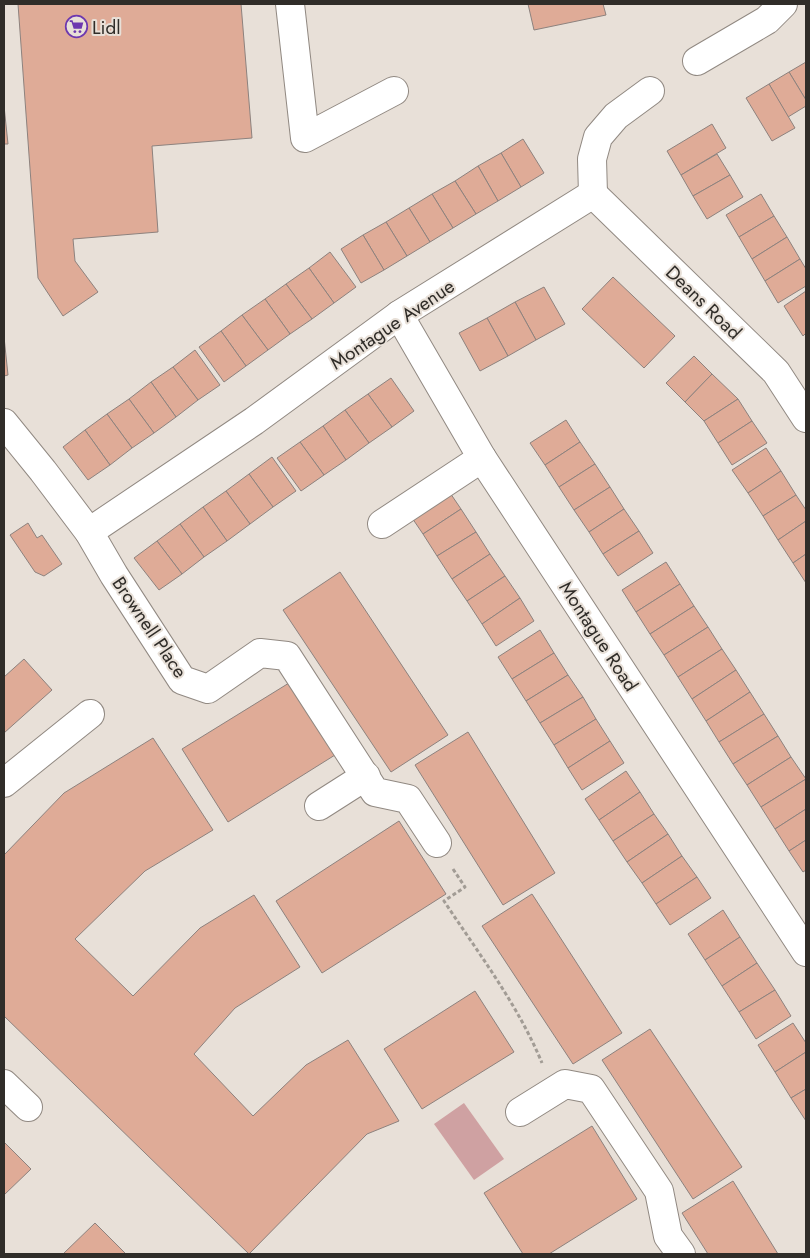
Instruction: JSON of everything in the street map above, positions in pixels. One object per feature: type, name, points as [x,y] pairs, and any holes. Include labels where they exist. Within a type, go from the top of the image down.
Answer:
[{"type":"street","points":[[290,4],[305,138],[394,91]]},
{"type":"street","points":[[697,60],[766,20],[783,4]]},
{"type":"street","points":[[594,194],[592,159],[598,137],[616,116],[650,91]]},
{"type":"street","name":"Montague Avenue","points":[[89,532],[254,421],[399,315],[594,194]]},
{"type":"street","name":"Deans Road","points":[[594,194],[776,372],[806,418]]},
{"type":"street","name":"Montague Road","points":[[399,315],[482,458],[806,952]]},
{"type":"street","points":[[4,422],[89,532]]},
{"type":"street","points":[[382,524],[482,458]]},
{"type":"street","name":"Brownell Place","points":[[89,532],[114,575],[182,680],[208,689],[260,653],[288,656],[375,792],[408,799],[437,843]]},
{"type":"street","points":[[4,783],[90,714]]},
{"type":"street","points":[[320,806],[366,776]]},
{"type":"street","points":[[4,1084],[28,1107]]},
{"type":"street","points":[[520,1112],[565,1084],[591,1088],[659,1191],[668,1236],[681,1254]]},
{"type":"path","points":[[437,843],[465,887],[444,901],[504,993],[534,1044],[544,1066]]},
{"type":"shaded area","points":[[464,1103],[504,1159],[474,1180],[434,1124]]},
{"type":"building","points":[[18,4],[241,4],[252,138],[152,146],[158,232],[73,239],[75,261],[98,292],[63,316],[38,278]]},
{"type":"building","points":[[528,4],[603,4],[606,15],[534,30]]},
{"type":"building","points":[[806,62],[806,100],[789,72]]},
{"type":"building","points":[[789,72],[806,100],[806,106],[788,117],[769,84]]},
{"type":"building","points":[[769,84],[795,128],[772,141],[746,98]]},
{"type":"building","points":[[4,106],[8,144],[4,144]]},
{"type":"building","points":[[712,124],[726,148],[681,175],[667,151]]},
{"type":"building","points":[[523,139],[544,173],[521,187],[501,153]]},
{"type":"building","points":[[501,153],[521,187],[498,201],[478,166]]},
{"type":"building","points":[[717,154],[730,175],[693,196],[681,175]]},
{"type":"building","points":[[478,166],[498,201],[476,214],[455,181]]},
{"type":"building","points":[[730,175],[743,197],[707,219],[693,196]]},
{"type":"building","points":[[455,181],[476,214],[453,228],[432,194]]},
{"type":"building","points":[[432,194],[453,228],[430,242],[409,208]]},
{"type":"building","points":[[761,194],[774,216],[739,237],[726,215]]},
{"type":"building","points":[[409,208],[430,242],[407,256],[386,222]]},
{"type":"building","points":[[774,216],[787,237],[752,259],[739,237]]},
{"type":"building","points":[[386,222],[407,256],[384,270],[363,235]]},
{"type":"building","points":[[363,235],[384,270],[361,283],[341,249]]},
{"type":"building","points":[[787,237],[800,259],[765,281],[752,259]]},
{"type":"building","points":[[330,252],[356,287],[334,303],[309,268]]},
{"type":"building","points":[[800,259],[806,269],[806,286],[778,303],[765,281]]},
{"type":"building","points":[[309,268],[334,303],[312,319],[286,284]]},
{"type":"building","points":[[613,277],[675,336],[644,368],[582,309]]},
{"type":"building","points":[[286,284],[312,319],[290,334],[265,299]]},
{"type":"building","points":[[544,287],[565,324],[536,340],[515,302]]},
{"type":"building","points":[[806,291],[806,333],[803,336],[784,306]]},
{"type":"building","points":[[265,299],[290,334],[268,350],[242,315]]},
{"type":"building","points":[[515,302],[536,340],[508,356],[487,318]]},
{"type":"building","points":[[242,315],[268,350],[246,366],[221,331]]},
{"type":"building","points":[[487,318],[508,356],[480,371],[459,333]]},
{"type":"building","points":[[221,331],[246,366],[224,382],[199,347]]},
{"type":"building","points":[[4,337],[8,375],[4,376]]},
{"type":"building","points":[[195,350],[220,385],[198,400],[173,367]]},
{"type":"building","points":[[694,356],[712,374],[685,402],[666,383]]},
{"type":"building","points":[[173,367],[198,400],[176,417],[151,382]]},
{"type":"building","points":[[712,374],[738,399],[704,421],[685,402]]},
{"type":"building","points":[[391,378],[414,411],[392,427],[368,394]]},
{"type":"building","points":[[151,382],[176,417],[154,433],[129,399]]},
{"type":"building","points":[[368,394],[392,427],[369,443],[345,410]]},
{"type":"building","points":[[129,399],[154,433],[132,448],[107,414]]},
{"type":"building","points":[[738,399],[752,421],[718,443],[704,421]]},
{"type":"building","points":[[345,410],[369,443],[346,460],[323,426]]},
{"type":"building","points":[[107,414],[132,448],[110,465],[85,430]]},
{"type":"building","points":[[566,420],[580,442],[545,465],[530,443]]},
{"type":"building","points":[[752,421],[767,443],[732,465],[718,443]]},
{"type":"building","points":[[323,426],[346,460],[324,475],[300,442]]},
{"type":"building","points":[[85,430],[110,465],[88,480],[63,447]]},
{"type":"building","points":[[300,442],[324,475],[301,491],[277,458]]},
{"type":"building","points":[[580,442],[595,464],[559,487],[545,465]]},
{"type":"building","points":[[766,448],[781,471],[748,493],[732,470]]},
{"type":"building","points":[[272,457],[296,491],[273,507],[249,474]]},
{"type":"building","points":[[595,464],[610,487],[574,510],[559,487]]},
{"type":"building","points":[[781,471],[796,495],[763,516],[748,493]]},
{"type":"building","points":[[249,474],[273,507],[250,524],[226,491]]},
{"type":"building","points":[[446,487],[461,509],[423,534],[408,512]]},
{"type":"building","points":[[610,487],[624,509],[589,532],[574,510]]},
{"type":"building","points":[[226,491],[250,524],[227,541],[203,507]]},
{"type":"building","points":[[796,495],[806,510],[806,521],[778,540],[763,516]]},
{"type":"building","points":[[203,507],[227,541],[204,557],[180,524]]},
{"type":"building","points":[[461,509],[476,532],[437,556],[423,534]]},
{"type":"building","points":[[624,509],[639,531],[603,554],[589,532]]},
{"type":"building","points":[[806,521],[806,554],[793,563],[778,540]]},
{"type":"building","points":[[28,523],[37,538],[42,535],[62,564],[44,576],[35,572],[10,535]]},
{"type":"building","points":[[180,524],[204,557],[182,574],[157,541]]},
{"type":"building","points":[[639,531],[653,553],[618,576],[603,554]]},
{"type":"building","points":[[476,532],[490,554],[452,579],[437,556]]},
{"type":"building","points":[[157,541],[182,574],[159,590],[134,558]]},
{"type":"building","points":[[490,554],[505,576],[467,601],[452,579]]},
{"type":"building","points":[[806,554],[806,583],[793,563]]},
{"type":"building","points":[[666,562],[680,584],[636,612],[622,590]]},
{"type":"building","points":[[340,572],[448,735],[391,772],[283,610]]},
{"type":"building","points":[[505,576],[520,598],[482,624],[467,601]]},
{"type":"building","points":[[680,584],[694,606],[650,634],[636,612]]},
{"type":"building","points":[[520,598],[534,621],[496,646],[482,624]]},
{"type":"building","points":[[694,606],[708,627],[664,655],[650,634]]},
{"type":"building","points":[[708,627],[722,649],[678,677],[664,655]]},
{"type":"building","points":[[540,630],[554,653],[512,679],[498,657]]},
{"type":"building","points":[[722,649],[736,670],[692,699],[678,677]]},
{"type":"building","points":[[554,653],[568,675],[526,701],[512,679]]},
{"type":"building","points":[[24,659],[52,690],[4,733],[4,677]]},
{"type":"building","points":[[736,670],[750,692],[706,721],[692,699]]},
{"type":"building","points":[[568,675],[583,697],[540,723],[526,701]]},
{"type":"building","points":[[289,683],[335,755],[228,822],[182,749]]},
{"type":"building","points":[[750,692],[764,714],[719,742],[706,721]]},
{"type":"building","points":[[583,697],[596,719],[554,745],[540,723]]},
{"type":"building","points":[[764,714],[778,736],[733,764],[719,742]]},
{"type":"building","points":[[596,719],[610,741],[568,768],[554,745]]},
{"type":"building","points":[[468,732],[555,873],[503,905],[415,765]]},
{"type":"building","points":[[778,736],[791,757],[747,785],[733,764]]},
{"type":"building","points":[[153,738],[213,830],[145,871],[75,939],[133,996],[200,928],[254,895],[300,967],[235,1008],[194,1054],[253,1116],[306,1065],[348,1040],[399,1121],[367,1134],[249,1254],[4,1016],[4,855],[64,793]]},
{"type":"building","points":[[610,741],[624,763],[582,790],[568,768]]},
{"type":"building","points":[[791,757],[806,779],[761,807],[747,785]]},
{"type":"building","points":[[626,771],[640,792],[599,820],[585,799]]},
{"type":"building","points":[[806,779],[806,809],[775,829],[761,807]]},
{"type":"building","points":[[640,792],[654,814],[613,841],[599,820]]},
{"type":"building","points":[[806,809],[806,840],[789,851],[775,829]]},
{"type":"building","points":[[654,814],[668,834],[627,862],[613,841]]},
{"type":"building","points":[[399,821],[446,894],[322,973],[276,901]]},
{"type":"building","points":[[668,834],[682,856],[642,883],[627,862]]},
{"type":"building","points":[[806,840],[806,870],[803,872],[789,851]]},
{"type":"building","points":[[682,856],[697,877],[656,904],[642,883]]},
{"type":"building","points":[[697,877],[711,898],[670,925],[656,904]]},
{"type":"building","points":[[532,894],[622,1033],[573,1064],[482,926]]},
{"type":"building","points":[[723,910],[740,937],[705,960],[688,934]]},
{"type":"building","points":[[740,937],[757,963],[722,986],[705,960]]},
{"type":"building","points":[[757,963],[775,990],[739,1012],[722,986]]},
{"type":"building","points":[[775,990],[791,1016],[756,1039],[739,1012]]},
{"type":"building","points":[[475,991],[514,1052],[422,1109],[384,1049]]},
{"type":"building","points":[[793,1023],[806,1043],[806,1052],[775,1072],[758,1045]]},
{"type":"building","points":[[650,1029],[742,1167],[693,1199],[602,1060]]},
{"type":"building","points":[[806,1052],[806,1089],[791,1098],[775,1072]]},
{"type":"building","points":[[806,1089],[806,1121],[791,1098]]},
{"type":"building","points":[[592,1126],[637,1199],[549,1254],[523,1254],[484,1193]]},
{"type":"building","points":[[4,1142],[31,1169],[4,1195]]},
{"type":"building","points":[[733,1181],[778,1254],[708,1254],[682,1213]]},
{"type":"building","points":[[95,1223],[126,1254],[63,1254]]},
{"type":"place","name":"Lidl","points":[[76,27]]}]
